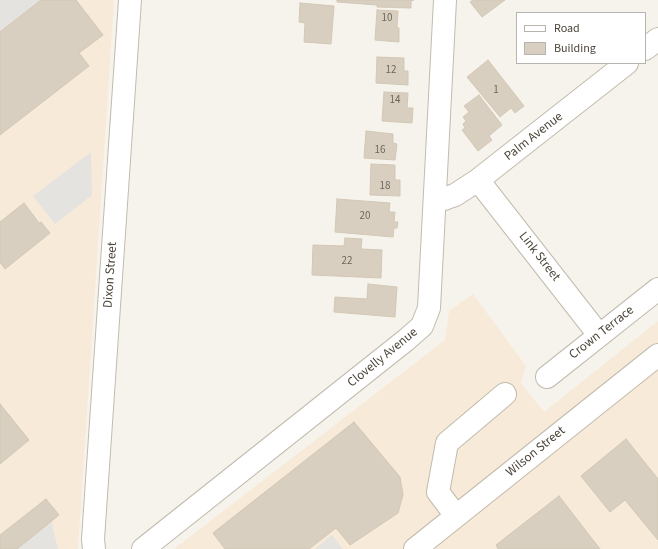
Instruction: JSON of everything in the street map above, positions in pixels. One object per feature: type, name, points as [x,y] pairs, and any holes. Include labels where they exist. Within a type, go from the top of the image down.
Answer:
[{"type":"street","name":"Dixon Street","points":[[94,549],[93,539],[130,0]]},
{"type":"street","name":"Clovelly Avenue","points":[[143,549],[422,326],[429,308],[445,0]]},
{"type":"street","points":[[646,48],[658,39]]},
{"type":"street","name":"Palm Avenue","points":[[435,196],[444,199],[455,195],[478,180],[626,64]]},
{"type":"street","name":"Link Street","points":[[478,180],[599,335]]},
{"type":"street","name":"Crown Terrace","points":[[547,377],[658,289]]},
{"type":"street","name":"Wilson Street","points":[[424,546],[456,516],[658,355]]},
{"type":"street","points":[[456,516],[438,492],[448,443],[506,394]]},
{"type":"shaded area","points":[[0,0],[114,0],[78,549],[0,549]]},
{"type":"shaded area","points":[[0,0],[41,0],[0,32]]},
{"type":"shaded area","points":[[91,152],[92,195],[55,224],[33,196]]},
{"type":"shaded area","points":[[473,294],[526,366],[521,383],[544,412],[658,321],[658,549],[174,549],[445,340],[449,311]]},
{"type":"shaded area","points":[[51,520],[58,549],[14,549]]},
{"type":"shaded area","points":[[332,535],[343,549],[315,549]]},
{"type":"building","points":[[41,0],[76,0],[103,35],[79,53],[89,66],[0,135],[0,32]]},
{"type":"building","points":[[337,0],[414,0],[411,1],[411,8],[377,7],[377,5],[337,2]]},
{"type":"building","points":[[473,0],[505,0],[482,17],[470,2]]},
{"type":"building","points":[[300,3],[334,6],[331,44],[304,42],[305,23],[299,22]]},
{"type":"building","points":[[377,10],[398,11],[397,27],[399,28],[399,42],[375,40]]},
{"type":"building","points":[[377,57],[404,58],[404,71],[408,71],[408,85],[376,83]]},
{"type":"building","points":[[488,60],[524,106],[515,113],[511,108],[500,117],[467,77]]},
{"type":"building","points":[[384,92],[408,93],[407,108],[413,108],[412,123],[382,121]]},
{"type":"building","points":[[479,95],[502,125],[489,136],[492,140],[478,151],[462,130],[465,128],[463,124],[466,121],[463,117],[469,112],[464,106]]},
{"type":"building","points":[[366,131],[393,134],[393,143],[397,144],[395,160],[364,158]]},
{"type":"building","points":[[371,164],[395,165],[395,180],[400,180],[400,196],[370,195]]},
{"type":"building","points":[[337,199],[390,203],[389,212],[395,212],[394,222],[398,222],[397,228],[394,228],[393,237],[335,232]]},
{"type":"building","points":[[24,203],[39,223],[41,222],[50,233],[5,269],[0,262],[0,222]]},
{"type":"building","points":[[345,238],[362,239],[361,249],[382,250],[381,278],[312,275],[313,245],[344,246]]},
{"type":"building","points":[[368,284],[397,287],[395,317],[334,312],[335,297],[367,299]]},
{"type":"building","points":[[0,404],[29,440],[0,464]]},
{"type":"building","points":[[354,422],[400,477],[403,495],[398,513],[350,545],[336,528],[309,549],[225,549],[213,533]]},
{"type":"building","points":[[626,439],[658,479],[658,540],[625,500],[610,512],[581,476]]},
{"type":"building","points":[[559,496],[600,549],[498,549],[496,545]]},
{"type":"building","points":[[46,499],[59,515],[17,549],[0,549],[0,535]]}]
